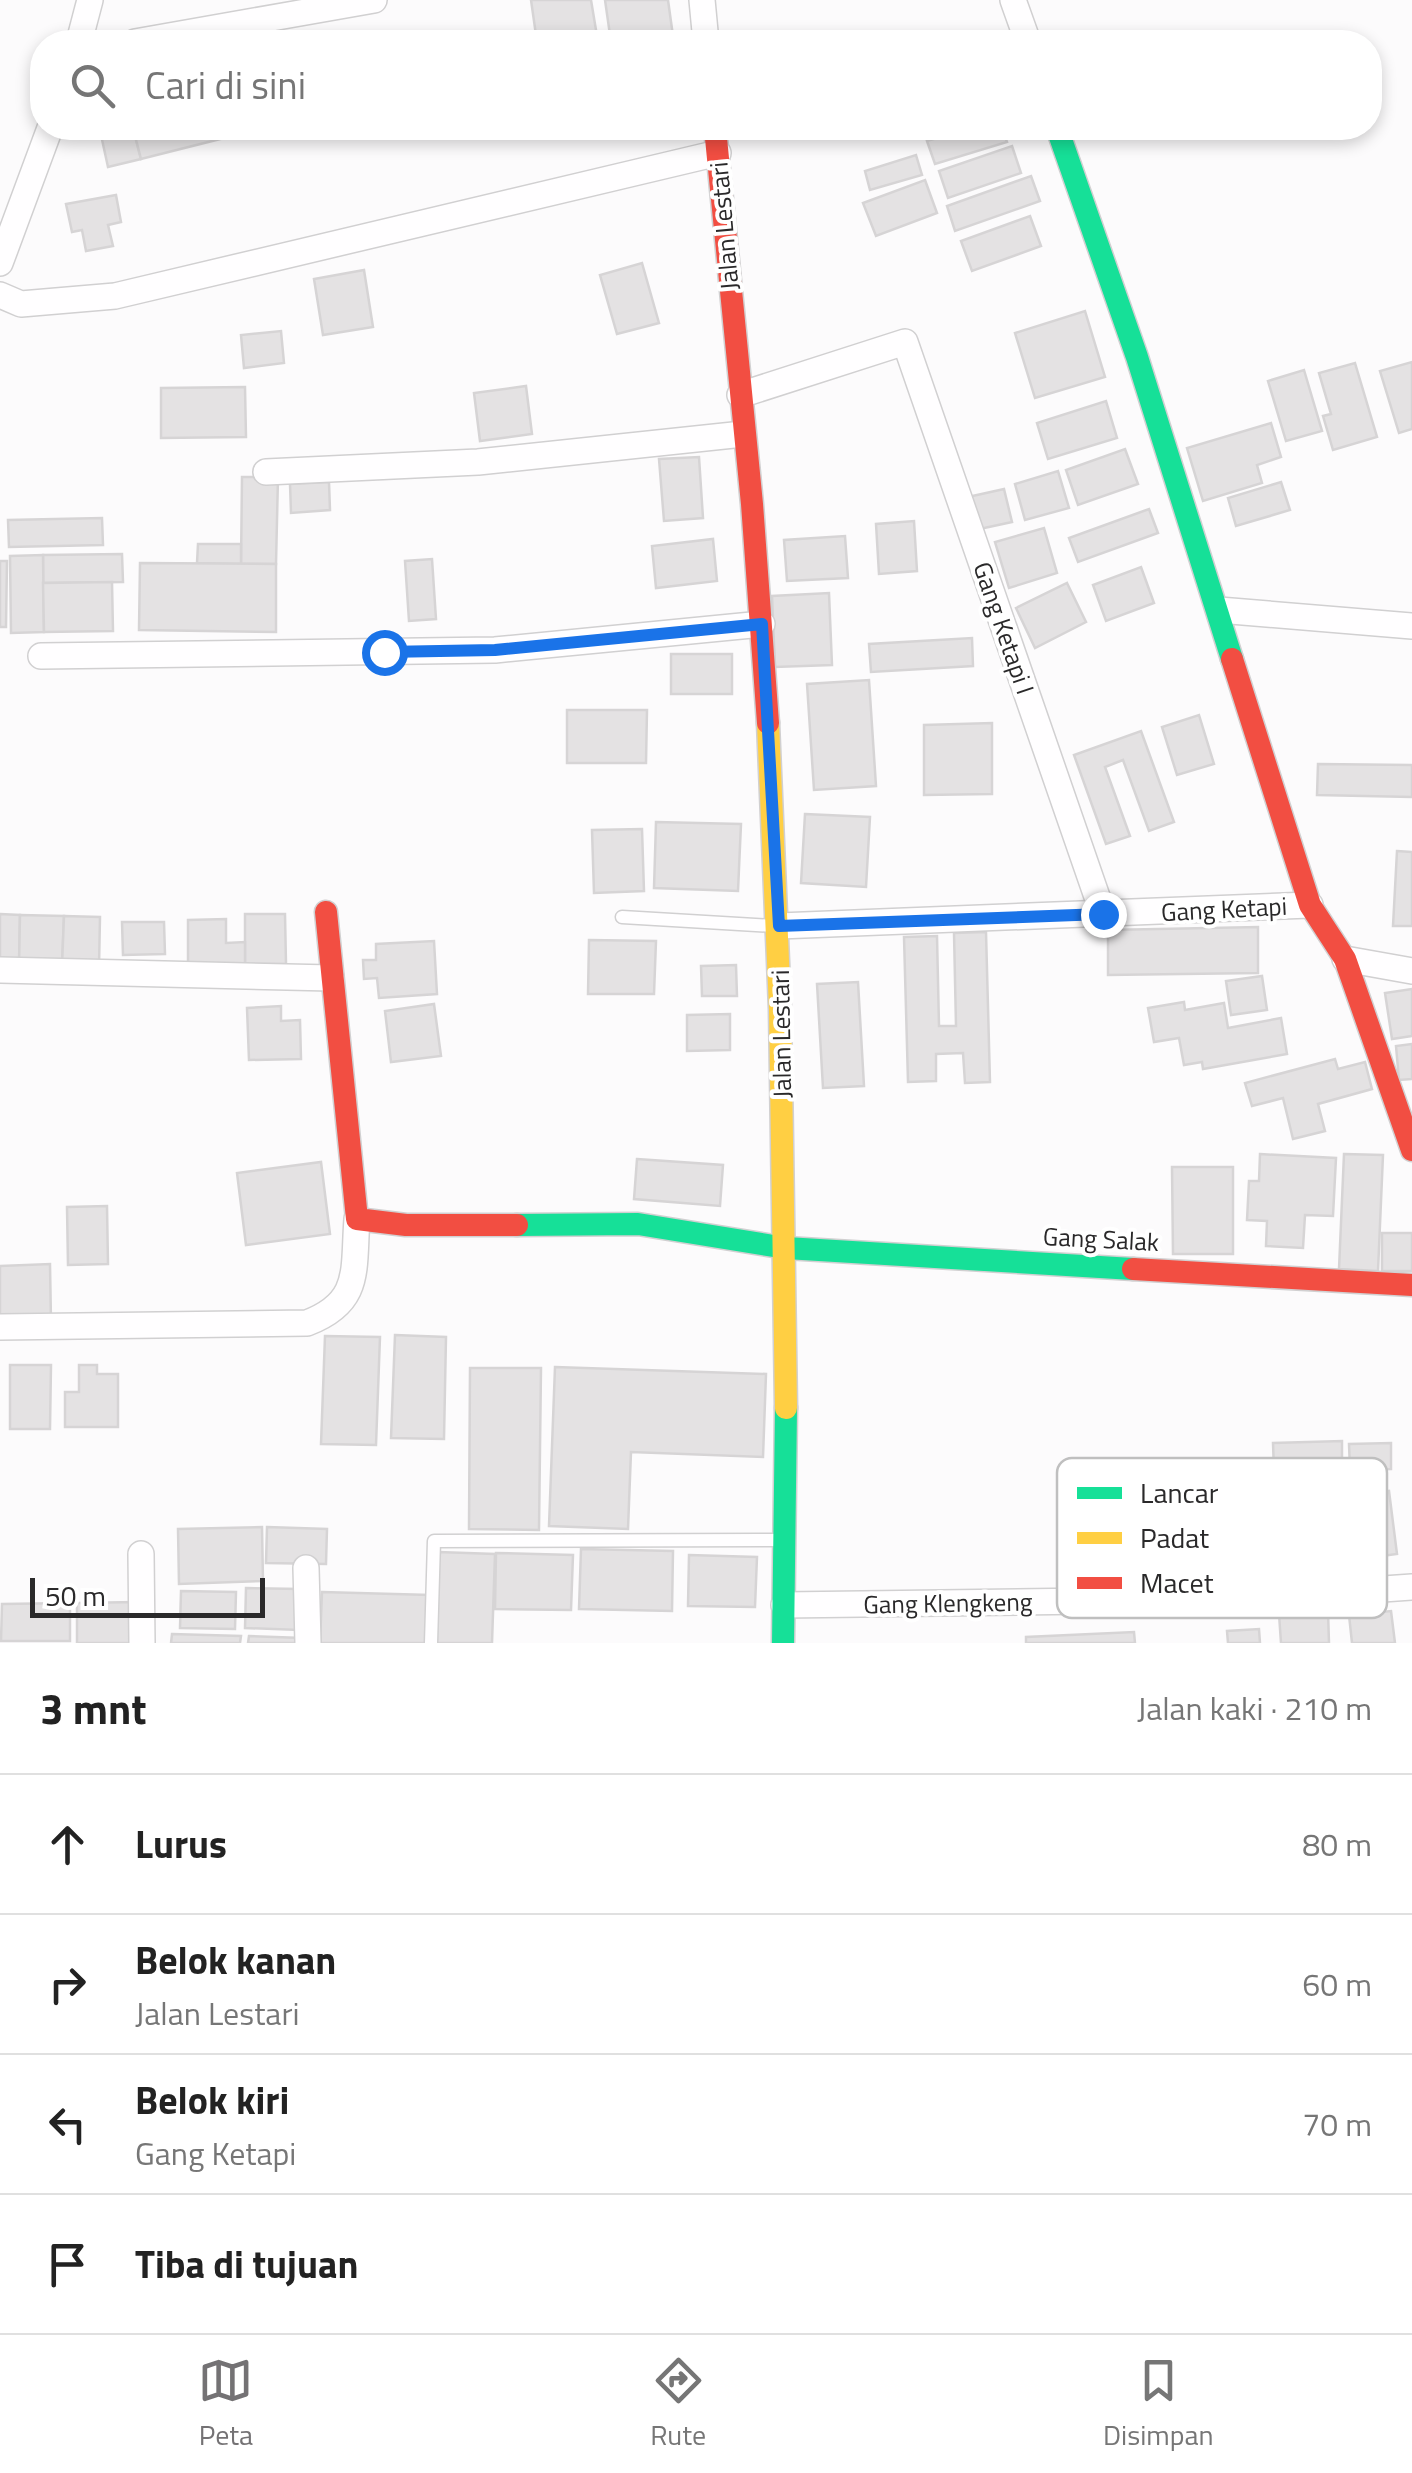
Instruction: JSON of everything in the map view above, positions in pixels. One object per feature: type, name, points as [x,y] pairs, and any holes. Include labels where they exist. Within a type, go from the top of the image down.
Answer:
[{"type":"street","points":[[83,30],[90,0]]},
{"type":"street","points":[[203,30],[374,0]]},
{"type":"street","points":[[702,0],[705,30]]},
{"type":"street","points":[[1013,0],[1024,30]]},
{"type":"street","points":[[0,263],[46,140]]},
{"type":"street","points":[[0,295],[22,304],[115,296],[716,140]]},
{"type":"street","name":"Jalan Lestari","points":[[716,140],[762,624],[779,926],[786,1248],[783,1643]]},
{"type":"street","points":[[1061,140],[1219,610],[1310,905],[1345,959],[1412,1150]]},
{"type":"street","name":"Gang Ketapi I","points":[[740,395],[905,342],[1103,914]]},
{"type":"street","points":[[266,472],[478,462],[743,434]]},
{"type":"street","points":[[1219,610],[1412,626]]},
{"type":"street","points":[[41,656],[495,650],[762,624]]},
{"type":"street","name":"Gang Ketapi","points":[[779,926],[1310,905]]},
{"type":"street","points":[[0,1327],[307,1323],[330,1314],[343,1303],[352,1286],[357,1219],[326,912]]},
{"type":"street","points":[[1345,959],[1412,971]]},
{"type":"street","points":[[0,970],[331,978]]},
{"type":"street","name":"Gang Salak","points":[[357,1219],[424,1226],[638,1224],[786,1248],[1412,1286]]},
{"type":"street","points":[[141,1554],[142,1643]]},
{"type":"street","points":[[306,1568],[308,1643]]},
{"type":"street","name":"Gang Klengkeng","points":[[1387,1589],[1412,1587]]},
{"type":"street","name":"Gang Klengkeng","points":[[784,1606],[1057,1601]]},
{"type":"lane","points":[[622,917],[779,926]]},
{"type":"lane","points":[[431,1643],[434,1542],[786,1540]]},
{"type":"building","points":[[531,0],[591,0],[596,30],[535,30]]},
{"type":"building","points":[[605,0],[668,0],[672,30],[609,30]]},
{"type":"building","points":[[102,140],[136,140],[141,159],[108,167]]},
{"type":"building","points":[[136,140],[216,140],[141,159]]},
{"type":"building","points":[[1006,140],[1007,142],[935,164],[927,141]]},
{"type":"building","points":[[1012,146],[1021,173],[948,198],[939,171]]},
{"type":"building","points":[[916,155],[922,175],[870,190],[865,171]]},
{"type":"building","points":[[1031,176],[1040,201],[955,231],[947,206]]},
{"type":"building","points":[[925,180],[937,213],[876,236],[863,203]]},
{"type":"building","points":[[116,195],[121,222],[108,225],[113,246],[86,251],[82,230],[72,232],[66,204]]},
{"type":"building","points":[[1030,216],[1041,246],[972,271],[961,241]]},
{"type":"building","points":[[642,263],[659,323],[617,334],[600,275]]},
{"type":"building","points":[[364,270],[373,327],[323,335],[314,279]]},
{"type":"building","points":[[1085,311],[1105,377],[1035,398],[1015,333]]},
{"type":"building","points":[[281,331],[284,363],[244,368],[241,335]]},
{"type":"building","points":[[1412,362],[1412,429],[1399,433],[1380,371]]},
{"type":"building","points":[[1355,363],[1377,437],[1333,450],[1323,416],[1331,414],[1319,373]]},
{"type":"building","points":[[1304,370],[1322,431],[1286,441],[1268,381]]},
{"type":"building","points":[[526,386],[532,434],[480,441],[474,393]]},
{"type":"building","points":[[245,387],[246,437],[161,438],[161,388]]},
{"type":"building","points":[[1106,401],[1117,438],[1048,459],[1037,423]]},
{"type":"building","points":[[1271,423],[1281,457],[1257,465],[1262,483],[1203,501],[1187,448]]},
{"type":"building","points":[[1125,449],[1138,484],[1078,505],[1066,470]]},
{"type":"building","points":[[699,457],[703,518],[664,521],[659,459]]},
{"type":"building","points":[[1058,471],[1069,508],[1025,520],[1015,484]]},
{"type":"building","points":[[242,477],[278,477],[276,564],[241,564]]},
{"type":"building","points":[[329,482],[330,510],[291,513],[290,484]]},
{"type":"building","points":[[1281,482],[1290,510],[1236,526],[1228,498]]},
{"type":"building","points":[[1004,489],[1012,522],[975,530],[968,497]]},
{"type":"building","points":[[1149,509],[1158,533],[1078,562],[1069,538]]},
{"type":"building","points":[[102,518],[103,545],[9,547],[8,520]]},
{"type":"building","points":[[914,521],[917,571],[879,574],[876,524]]},
{"type":"building","points":[[1044,528],[1057,573],[1009,588],[995,542]]},
{"type":"building","points":[[845,536],[848,578],[787,581],[784,540]]},
{"type":"building","points":[[713,539],[717,581],[656,588],[652,546]]},
{"type":"building","points":[[198,544],[241,544],[241,564],[197,563]]},
{"type":"building","points":[[122,554],[123,582],[43,583],[43,555]]},
{"type":"building","points":[[43,555],[44,632],[11,633],[10,556]]},
{"type":"building","points":[[432,559],[436,619],[409,621],[405,561]]},
{"type":"building","points":[[0,561],[7,561],[6,627],[0,627]]},
{"type":"building","points":[[140,563],[276,564],[276,632],[139,630]]},
{"type":"building","points":[[1141,567],[1154,603],[1106,621],[1093,585]]},
{"type":"building","points":[[112,582],[113,631],[44,632],[43,583]]},
{"type":"building","points":[[1067,583],[1086,622],[1035,648],[1016,608]]},
{"type":"building","points":[[829,593],[832,665],[775,667],[772,596]]},
{"type":"building","points":[[972,638],[973,666],[871,672],[869,644]]},
{"type":"building","points":[[671,654],[732,654],[732,694],[671,694]]},
{"type":"building","points":[[869,680],[876,786],[814,790],[807,684]]},
{"type":"building","points":[[567,710],[647,710],[646,763],[567,763]]},
{"type":"building","points":[[1199,715],[1214,764],[1177,775],[1162,727]]},
{"type":"building","points":[[992,723],[992,794],[924,795],[924,725]]},
{"type":"building","points":[[1141,731],[1174,822],[1149,831],[1123,760],[1105,767],[1130,836],[1106,844],[1074,755]]},
{"type":"building","points":[[1318,764],[1412,765],[1412,797],[1317,795]]},
{"type":"building","points":[[805,814],[870,817],[866,887],[801,883]]},
{"type":"building","points":[[656,822],[741,824],[738,891],[654,888]]},
{"type":"building","points":[[642,829],[644,891],[594,893],[592,830]]},
{"type":"building","points":[[1397,851],[1412,852],[1412,926],[1393,926]]},
{"type":"building","points":[[0,914],[20,915],[19,965],[0,965]]},
{"type":"building","points":[[245,914],[285,914],[286,964],[245,964]]},
{"type":"building","points":[[20,915],[64,916],[62,966],[19,965]]},
{"type":"building","points":[[64,916],[100,917],[99,968],[62,966]]},
{"type":"building","points":[[226,919],[226,943],[245,942],[245,964],[188,965],[188,920]]},
{"type":"building","points":[[122,922],[164,922],[165,954],[123,955]]},
{"type":"building","points":[[1258,927],[1258,973],[1108,975],[1108,930]]},
{"type":"building","points":[[986,932],[990,1082],[965,1083],[963,1053],[936,1054],[936,1081],[908,1082],[904,937],[937,936],[939,1026],[956,1026],[954,933]]},
{"type":"building","points":[[589,940],[656,941],[654,994],[588,994]]},
{"type":"building","points":[[434,941],[437,994],[379,998],[377,978],[364,979],[363,960],[376,960],[376,944]]},
{"type":"building","points":[[736,965],[737,996],[702,996],[701,966]]},
{"type":"building","points":[[1262,976],[1267,1010],[1231,1015],[1226,981]]},
{"type":"building","points":[[858,982],[864,1086],[823,1088],[817,984]]},
{"type":"building","points":[[1412,989],[1412,1036],[1392,1039],[1385,993]]},
{"type":"building","points":[[1184,1002],[1185,1010],[1224,1003],[1228,1028],[1281,1018],[1287,1054],[1203,1069],[1202,1062],[1184,1065],[1179,1038],[1154,1042],[1148,1008]]},
{"type":"building","points":[[434,1004],[441,1056],[391,1062],[385,1011]]},
{"type":"building","points":[[281,1006],[281,1021],[300,1020],[301,1059],[249,1060],[247,1008]]},
{"type":"building","points":[[730,1014],[730,1050],[687,1051],[687,1015]]},
{"type":"building","points":[[1412,1044],[1412,1079],[1399,1080],[1396,1046]]},
{"type":"building","points":[[1335,1059],[1338,1069],[1365,1062],[1372,1089],[1318,1104],[1325,1131],[1293,1139],[1283,1098],[1252,1106],[1245,1083]]},
{"type":"building","points":[[1260,1154],[1336,1158],[1333,1216],[1305,1215],[1303,1248],[1266,1246],[1267,1221],[1247,1220],[1249,1181],[1259,1181]]},
{"type":"building","points":[[1344,1154],[1383,1155],[1378,1271],[1339,1269]]},
{"type":"building","points":[[637,1159],[723,1165],[720,1206],[634,1199]]},
{"type":"building","points":[[321,1162],[330,1234],[246,1245],[237,1173]]},
{"type":"building","points":[[1172,1167],[1233,1167],[1233,1254],[1173,1254]]},
{"type":"building","points":[[107,1206],[108,1264],[68,1265],[67,1207]]},
{"type":"building","points":[[1382,1233],[1412,1233],[1412,1271],[1382,1271]]},
{"type":"building","points":[[50,1264],[51,1321],[0,1322],[0,1266]]},
{"type":"building","points":[[395,1335],[446,1337],[444,1439],[391,1438]]},
{"type":"building","points":[[325,1336],[380,1337],[376,1445],[321,1444]]},
{"type":"building","points":[[10,1365],[51,1365],[50,1429],[10,1429]]},
{"type":"building","points":[[79,1365],[97,1365],[97,1374],[118,1374],[118,1427],[65,1427],[65,1392],[79,1392]]},
{"type":"building","points":[[555,1367],[766,1374],[763,1457],[631,1452],[628,1529],[549,1526]]},
{"type":"building","points":[[470,1368],[541,1368],[539,1530],[469,1529]]},
{"type":"building","points":[[1342,1441],[1342,1458],[1274,1458],[1273,1443]]},
{"type":"building","points":[[1391,1443],[1391,1469],[1387,1469],[1387,1458],[1350,1458],[1349,1444]]},
{"type":"building","points":[[1387,1491],[1397,1554],[1387,1555]]},
{"type":"building","points":[[262,1527],[263,1581],[179,1584],[178,1529]]},
{"type":"building","points":[[267,1527],[327,1529],[326,1564],[266,1563]]},
{"type":"building","points":[[581,1549],[673,1551],[672,1611],[579,1609]]},
{"type":"building","points":[[438,1552],[495,1554],[492,1643],[435,1643]]},
{"type":"building","points":[[496,1553],[573,1555],[571,1610],[495,1609]]},
{"type":"building","points":[[689,1555],[757,1557],[755,1607],[688,1606]]},
{"type":"building","points":[[246,1588],[301,1589],[299,1630],[245,1628]]},
{"type":"building","points":[[181,1591],[236,1592],[235,1629],[180,1628]]},
{"type":"building","points":[[322,1592],[430,1595],[428,1643],[320,1643]]},
{"type":"building","points":[[136,1602],[135,1643],[77,1643],[77,1603]]},
{"type":"building","points":[[70,1603],[70,1641],[1,1641],[2,1604]]},
{"type":"building","points":[[1387,1611],[1391,1611],[1395,1643],[1352,1643],[1349,1618],[1387,1618]]},
{"type":"building","points":[[1279,1618],[1328,1618],[1329,1643],[1281,1643]]},
{"type":"building","points":[[1259,1629],[1260,1643],[1228,1643],[1227,1631]]},
{"type":"building","points":[[1134,1632],[1135,1643],[1026,1643],[1026,1637]]},
{"type":"building","points":[[172,1634],[241,1636],[240,1643],[171,1643]]},
{"type":"building","points":[[249,1636],[302,1638],[302,1643],[248,1643]]},
{"type":"traffic: fast","points":[[1061,140],[1137,357],[1232,659]]},
{"type":"traffic: fast","points":[[517,1225],[638,1224],[786,1248],[1133,1269]]},
{"type":"traffic: fast","points":[[783,1643],[786,1408]]},
{"type":"traffic: slow","points":[[768,723],[780,1009],[786,1408]]},
{"type":"traffic: jam","points":[[716,140],[752,504],[768,723]]},
{"type":"traffic: jam","points":[[1232,659],[1310,905],[1345,959],[1412,1150]]},
{"type":"traffic: jam","points":[[326,912],[357,1219],[406,1225],[517,1225]]},
{"type":"traffic: jam","points":[[1133,1269],[1412,1285]]},
{"type":"route","points":[[384,652],[495,650],[762,624],[779,926],[1103,914]]}]
